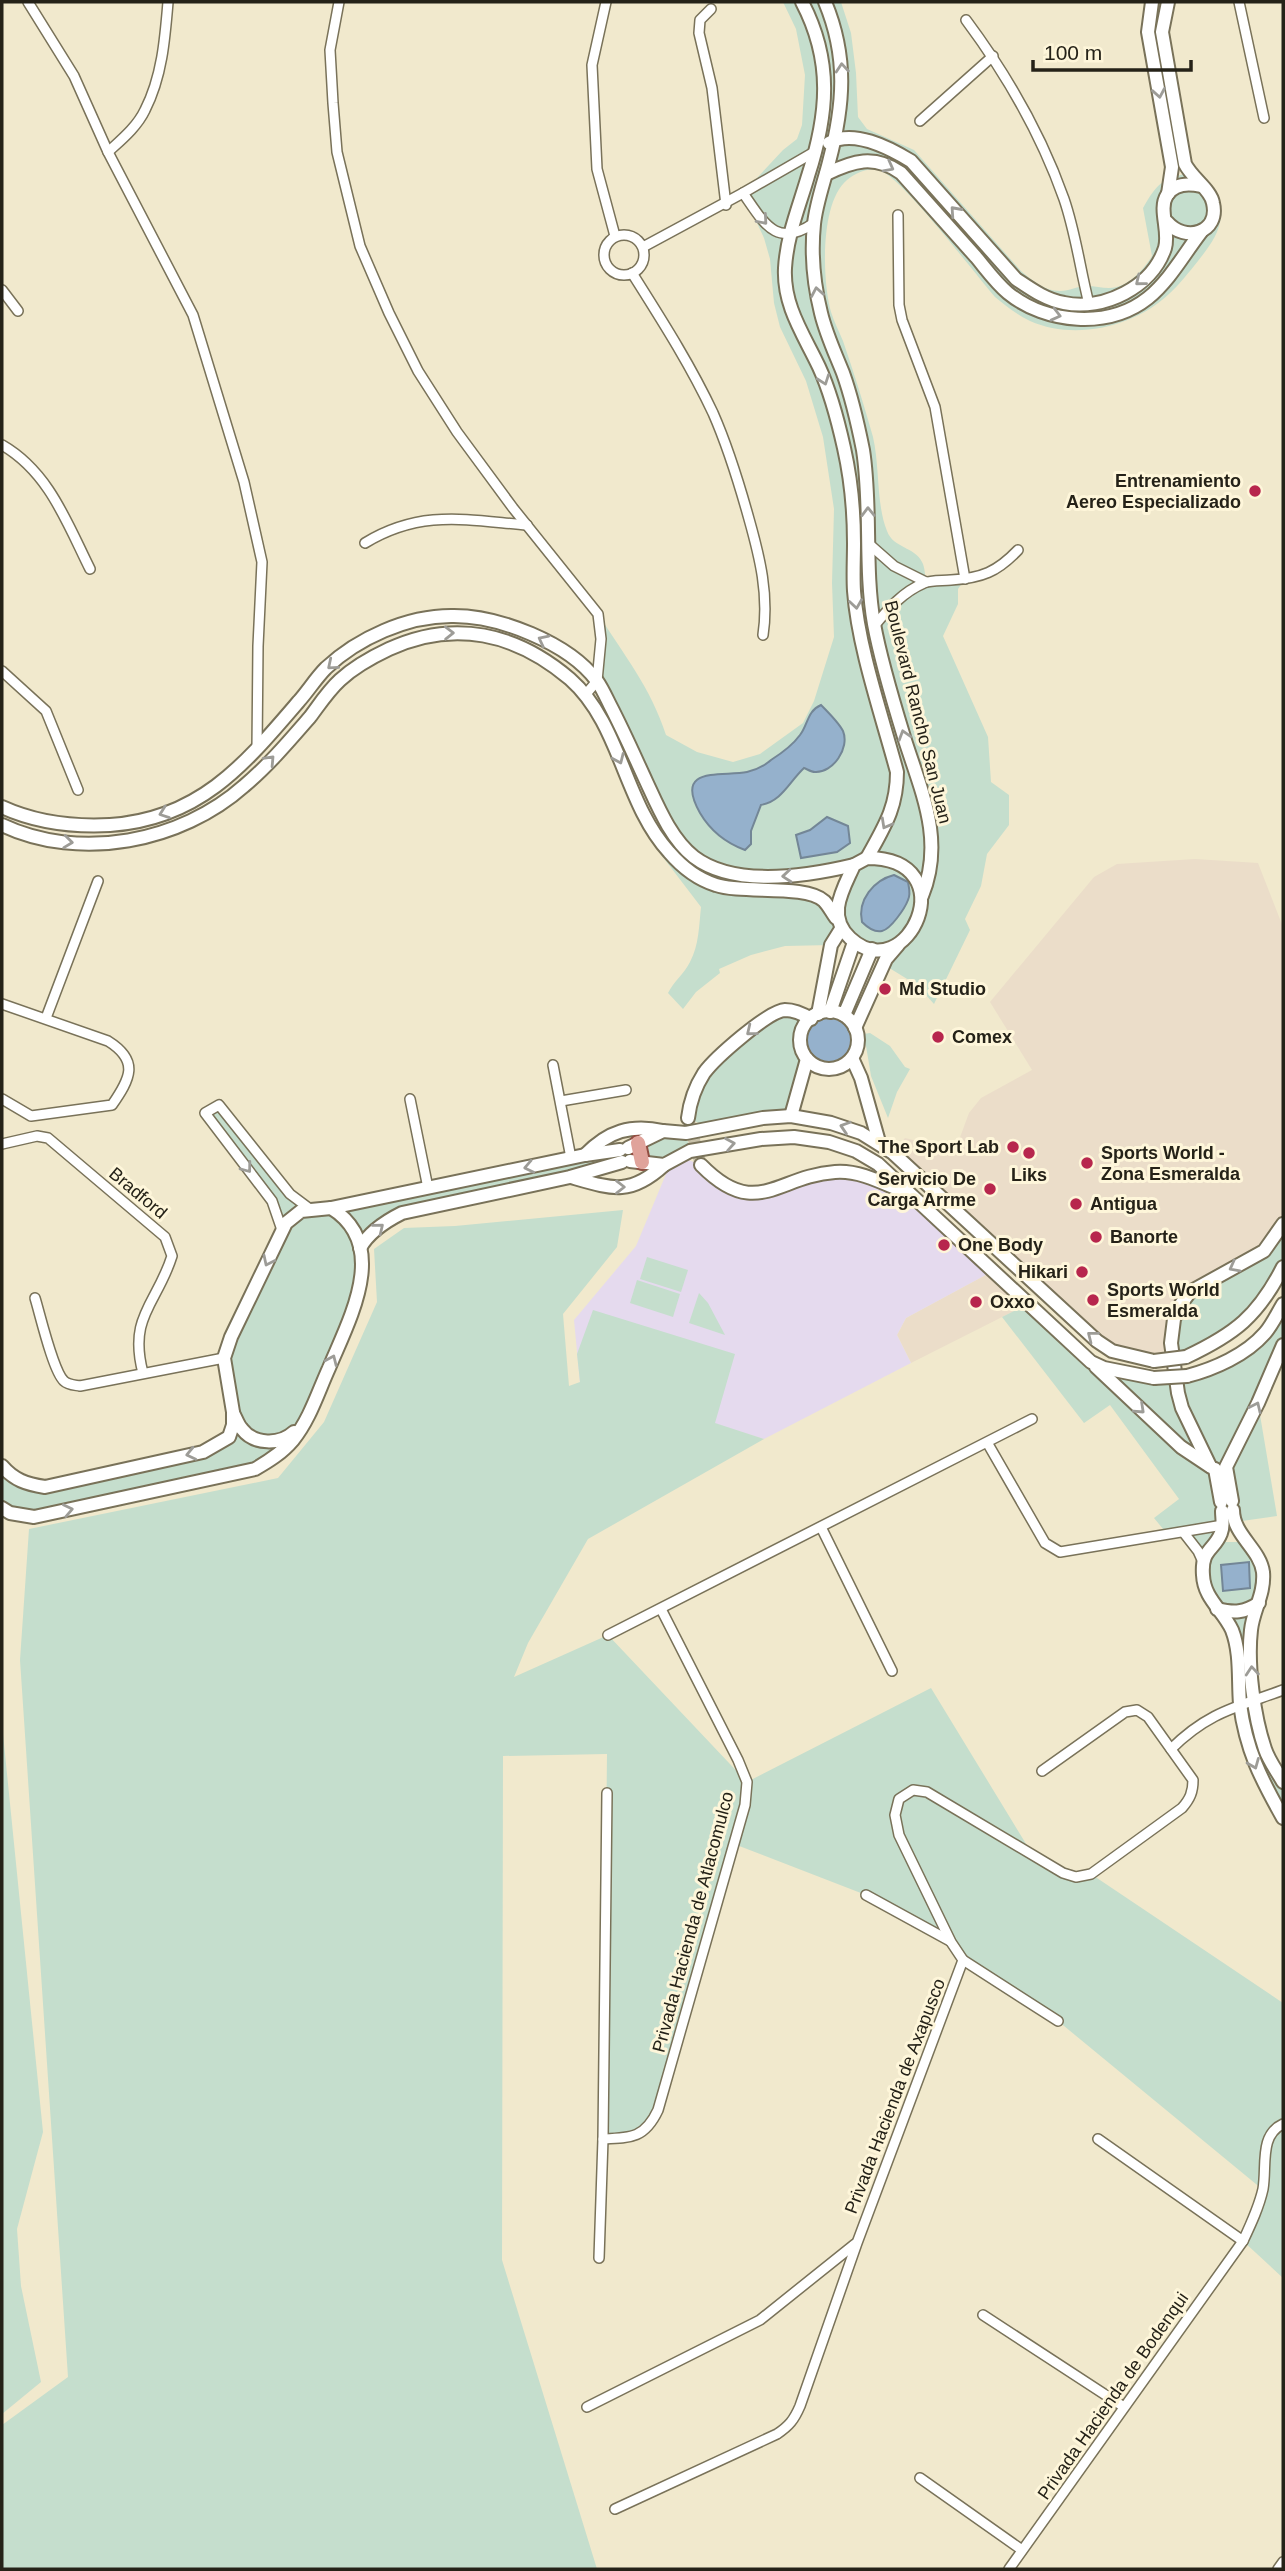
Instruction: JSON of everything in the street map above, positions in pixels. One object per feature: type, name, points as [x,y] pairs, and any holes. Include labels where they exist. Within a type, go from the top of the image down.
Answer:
[{"type":"street","points":[[28,2],[74,76],[108,152],[192,315],[244,482],[262,562],[257,749]]},
{"type":"street","points":[[108,152],[128,133],[145,111],[164,52],[168,2]]},
{"type":"street","points":[[339,2],[330,50],[332,103],[337,152],[360,246],[418,371],[457,432],[527,526],[598,614],[601,639],[597,681],[586,694]]},
{"type":"street","points":[[606,2],[592,65],[597,169],[615,236]]},
{"type":"street","name":"Boulevard Rancho San Juan","points":[[802,2],[812,22],[820,51],[825,83],[824,115],[816,151],[789,235],[785,272],[788,298],[795,321],[820,369],[845,450],[852,498],[854,591],[859,629],[897,772],[897,792],[892,813],[867,858]]},
{"type":"street","name":"Boulevard Rancho San Juan","points":[[825,2],[839,45],[843,80],[835,140],[814,223],[813,257],[821,315],[844,375],[863,449],[874,625],[904,736],[923,789],[932,850],[930,876],[916,923],[909,935],[886,959],[855,1028]]},
{"type":"street","points":[[1152,2],[1148,32],[1172,167],[1164,213],[1173,230],[1182,234],[1201,232]]},
{"type":"street","points":[[826,174],[862,160],[877,161],[901,173],[1008,293],[1031,308],[1062,318],[1091,319],[1119,314],[1146,300],[1167,279],[1214,214],[1209,194],[1185,164],[1162,32],[1168,2]]},
{"type":"street","points":[[1239,2],[1264,118]]},
{"type":"street","points":[[711,9],[700,20],[699,33],[712,89],[726,205]]},
{"type":"street","points":[[966,20],[993,56],[1025,110],[1064,199],[1078,248],[1089,304]]},
{"type":"street","points":[[920,121],[993,56]]},
{"type":"street","points":[[643,247],[726,205],[835,140],[855,136],[911,161],[1017,279],[1038,294],[1064,303],[1089,304],[1115,298],[1141,283],[1158,264],[1166,244],[1167,222]]},
{"type":"street","points":[[862,160],[866,140]]},
{"type":"street","points":[[1168,194],[1177,186],[1189,183],[1201,187]]},
{"type":"street","points":[[743,193],[763,222],[776,233],[789,235],[814,223]]},
{"type":"street","points":[[898,215],[899,305],[902,320],[935,407],[965,579]]},
{"type":"street","points":[[626,234],[636,238],[643,247],[643,262],[632,273],[620,275],[609,269],[604,257],[606,245],[615,236],[626,234]]},
{"type":"street","points":[[632,273],[682,352],[713,414],[739,481],[758,552],[765,592],[763,635]]},
{"type":"street","points":[[2,290],[19,311]]},
{"type":"street","points":[[2,445],[37,473],[53,495],[90,569]]},
{"type":"street","points":[[365,543],[388,530],[421,520],[461,520],[527,526]]},
{"type":"street","points":[[869,544],[894,566],[926,582]]},
{"type":"street","points":[[874,625],[895,601],[926,582],[986,575],[1004,566],[1018,550]]},
{"type":"street","points":[[2,807],[47,823],[85,827],[158,817],[189,803],[222,783],[257,749],[326,668],[351,649],[385,631],[419,619],[451,615],[489,619],[551,643],[597,681],[627,738],[657,806],[672,831],[694,857],[724,870],[768,878],[813,874],[854,865],[867,858],[883,858],[896,861],[918,881],[922,896]]},
{"type":"street","points":[[4,828],[76,844],[104,844],[175,828],[211,811],[245,786],[340,680],[370,658],[406,641],[433,634],[470,633],[522,647],[547,660],[586,694],[612,742],[648,822],[666,850],[685,869],[716,886],[808,892],[823,900],[853,946],[870,953],[900,944]]},
{"type":"street","points":[[2,671],[46,711],[78,790]]},
{"type":"street","points":[[820,1015],[831,945],[839,924],[838,904],[854,865]]},
{"type":"street","points":[[46,1018],[98,881]]},
{"type":"street","points":[[688,1118],[689,1105],[705,1071],[769,1017],[783,1010],[820,1015],[844,1015],[855,1028],[858,1040],[852,1058],[844,1065],[827,1069],[818,1067],[807,1059],[800,1038],[803,1029],[820,1015],[838,989],[853,946]]},
{"type":"street","points":[[844,1015],[870,953]]},
{"type":"street","points":[[2,1004],[108,1041],[121,1049],[129,1062],[128,1083],[111,1105],[32,1116],[2,1099]]},
{"type":"street","points":[[852,1058],[861,1078],[879,1142]]},
{"type":"street","points":[[791,1116],[807,1059]]},
{"type":"street","points":[[553,1065],[571,1158]]},
{"type":"street","points":[[561,1101],[626,1090]]},
{"type":"street","points":[[410,1099],[428,1188]]},
{"type":"street","points":[[282,1231],[272,1201],[205,1113],[219,1105],[290,1194],[310,1209]]},
{"type":"street","points":[[585,1155],[600,1140],[619,1130],[645,1127],[686,1133],[763,1118],[791,1116],[831,1123],[861,1133],[893,1153],[1097,1341],[1112,1350],[1154,1361],[1186,1357],[1213,1345],[1246,1322],[1260,1306],[1283,1267]]},
{"type":"street","points":[[360,1248],[380,1226],[402,1213],[570,1177],[628,1155],[663,1131]]},
{"type":"street","points":[[686,1133],[690,1151]]},
{"type":"street","name":"Bradford","points":[[2,1144],[37,1136],[48,1138],[165,1237],[172,1256],[138,1332],[137,1351],[143,1373]]},
{"type":"street","points":[[570,1177],[600,1186],[633,1186],[690,1151],[761,1139],[794,1137],[829,1142],[856,1152],[878,1164],[1181,1447],[1217,1467]]},
{"type":"street","points":[[2,1466],[24,1484],[45,1487],[203,1452],[229,1437],[233,1412],[224,1358],[231,1337],[282,1231],[292,1216],[310,1209],[331,1208],[585,1155],[628,1155],[664,1165]]},
{"type":"street","points":[[701,1165],[718,1182],[738,1191],[775,1191],[815,1175],[836,1171],[858,1174],[910,1194]]},
{"type":"street","points":[[2,1508],[10,1513],[34,1517],[255,1469],[278,1455],[305,1423],[357,1303],[362,1278],[360,1248],[346,1217],[331,1208]]},
{"type":"street","points":[[1203,1562],[1207,1550],[1221,1534],[1226,1510],[1217,1467],[1182,1408],[1171,1343],[1174,1319],[1190,1292],[1264,1251],[1283,1224]]},
{"type":"street","points":[[35,1298],[64,1381],[80,1386],[224,1358]]},
{"type":"street","points":[[1091,1362],[1104,1368],[1154,1378],[1203,1372],[1237,1355],[1265,1333],[1283,1304]]},
{"type":"street","points":[[1217,1467],[1258,1403],[1283,1345]]},
{"type":"street","points":[[233,1412],[242,1430],[257,1439],[272,1442],[287,1438],[305,1423]]},
{"type":"street","points":[[608,1635],[988,1444],[1032,1419]]},
{"type":"street","points":[[988,1444],[1045,1543],[1060,1552],[1184,1533],[1226,1510]]},
{"type":"street","points":[[1226,1510],[1258,1555],[1263,1570],[1260,1602],[1251,1628],[1255,1701],[1265,1749],[1283,1782]]},
{"type":"street","points":[[821,1527],[892,1671]]},
{"type":"street","points":[[1184,1533],[1203,1562],[1207,1594],[1232,1630],[1248,1747],[1255,1766],[1283,1818]]},
{"type":"street","points":[[1215,1542],[1226,1539],[1247,1542]]},
{"type":"street","points":[[1217,1609],[1231,1613],[1247,1611],[1260,1602]]},
{"type":"street","name":"Privada Hacienda de Atlacomulco","points":[[603,2138],[627,2138],[642,2132],[651,2125],[658,2110],[745,1805],[747,1782],[738,1760],[661,1609]]},
{"type":"street","points":[[1171,1749],[1202,1722],[1221,1712],[1283,1690]]},
{"type":"street","name":"Privada Hacienda de Axapusco","points":[[1042,1771],[1125,1712],[1137,1710],[1148,1717],[1193,1780],[1189,1800],[1091,1874],[1076,1877],[1063,1873],[927,1792],[913,1790],[899,1799],[895,1815],[899,1835],[951,1942],[963,1960],[1058,2021]]},
{"type":"street","points":[[599,2258],[607,1793]]},
{"type":"street","points":[[866,1895],[951,1942]]},
{"type":"street","name":"Privada Hacienda de Axapusco","points":[[615,2509],[788,2427],[800,2406],[857,2243],[963,1960]]},
{"type":"street","name":"Privada Hacienda de Bodenqui","points":[[1009,2569],[1243,2241],[1263,2189],[1268,2138],[1274,2129],[1283,2124]]},
{"type":"street","points":[[1098,2139],[1243,2241]]},
{"type":"street","name":"Privada Hacienda de Axapusco","points":[[587,2407],[760,2320],[857,2243]]},
{"type":"street","name":"Privada Hacienda de Bodenqui","points":[[984,2315],[1124,2407]]},
{"type":"street","points":[[920,2478],[1022,2550]]},
{"type":"street","points":[[1278,2569],[1283,2562]]},
{"type":"shaded area","points":[[1195,859],[1258,863],[1283,927],[1283,1224],[1154,1361],[1112,1351],[893,1153],[905,1138],[933,1145],[959,1140],[969,1113],[981,1098],[1032,1070],[990,1002],[1094,877],[1117,864]]},
{"type":"shaded area","points":[[681,1157],[701,1165],[739,1191],[836,1171],[910,1194],[993,1271],[906,1318],[897,1335],[911,1363],[764,1439],[580,1383],[574,1320],[636,1246],[671,1162]]},
{"type":"shaded area","points":[[993,1271],[1028,1304],[911,1363],[897,1335],[906,1318]]},
{"type":"green space","points":[[783,2],[841,2],[851,33],[858,117],[867,129],[914,150],[1021,271],[1044,287],[1054,291],[1087,286],[1109,288],[1122,285],[1134,277],[1152,256],[1143,208],[1156,188],[1166,180],[1189,173],[1212,193],[1220,209],[1220,223],[1211,243],[1181,282],[1156,305],[1140,315],[1104,327],[1066,330],[1030,321],[995,297],[921,208],[881,171],[868,170],[851,177],[838,191],[832,205],[825,262],[828,298],[873,437],[887,531],[894,541],[919,557],[924,566],[926,582],[965,579],[958,589],[958,604],[943,636],[988,737],[991,782],[1009,795],[1009,825],[987,854],[981,886],[965,919],[970,930],[934,1004],[917,985],[886,966],[898,946],[872,949],[836,920],[831,945],[785,946],[751,955],[719,969],[720,973],[696,992],[683,1009],[668,993],[693,956],[701,907],[659,852],[648,822],[666,850],[716,886],[808,892],[836,918],[854,865],[768,878],[694,857],[672,831],[597,681],[598,614],[645,687],[666,735],[697,752],[733,762],[760,754],[803,723],[814,701],[834,637],[834,509],[823,437],[806,381],[780,327],[774,303],[770,259],[764,238],[743,193],[783,150],[797,139],[802,125],[805,75],[796,29]]},
{"type":"green space","points":[[798,1012],[811,1019],[791,1116],[711,1129],[688,1118],[696,1087],[769,1017]]},
{"type":"green space","points":[[870,1033],[890,1046],[905,1067],[910,1069],[897,1092],[888,1118],[871,1076],[866,1046],[858,1040],[857,1035]]},
{"type":"green space","points":[[219,1105],[290,1194],[310,1209],[615,1151],[617,1164],[402,1213],[364,1241],[362,1278],[305,1423],[255,1469],[34,1517],[2,1508],[2,1466],[45,1487],[203,1452],[229,1437],[223,1363],[282,1231],[280,1219],[205,1113]]},
{"type":"green space","points":[[686,1133],[690,1151],[681,1157],[642,1162],[638,1143],[654,1134]]},
{"type":"green space","points":[[623,1210],[617,1247],[563,1314],[569,1386],[580,1382],[577,1354],[593,1310],[735,1354],[715,1423],[764,1439],[588,1539],[528,1643],[514,1677],[608,1635],[747,1782],[931,1688],[1034,1857],[1063,1873],[1091,1874],[1283,2003],[1283,2278],[1243,2241],[1262,2189],[1058,2021],[963,1960],[951,1942],[866,1895],[734,1844],[658,2110],[642,2132],[603,2139],[607,1754],[503,1756],[502,2260],[597,2569],[2,2569],[2,2425],[68,2377],[20,1660],[29,1529],[278,1478],[324,1422],[377,1302],[374,1249],[404,1228],[455,1226]]},
{"type":"green space","points":[[1283,1224],[1283,1267],[1260,1306],[1186,1357],[1171,1343],[1181,1304],[1264,1251]]},
{"type":"green space","points":[[647,1257],[688,1270],[681,1292],[640,1279]]},
{"type":"green space","points":[[637,1280],[680,1294],[673,1317],[630,1303]]},
{"type":"green space","points":[[699,1293],[708,1303],[725,1335],[689,1323]]},
{"type":"green space","points":[[1028,1304],[1104,1368],[1187,1376],[1237,1355],[1283,1304],[1283,1345],[1258,1403],[1277,1516],[1235,1522],[1236,1501],[1218,1507],[1216,1542],[1247,1542],[1263,1587],[1251,1628],[1265,1749],[1283,1782],[1283,1818],[1255,1766],[1236,1645],[1217,1609],[1203,1562],[1184,1533],[1168,1535],[1154,1518],[1179,1499],[1110,1405],[1084,1423],[1002,1317]]},
{"type":"green space","points":[[2,1724],[43,2132],[17,2229],[21,2286],[41,2382],[2,2414]]},
{"type":"water","points":[[821,705],[836,721],[845,738],[842,752],[834,764],[822,771],[814,772],[804,768],[780,795],[761,805],[751,831],[751,844],[745,850],[725,840],[700,813],[693,798],[692,787],[696,780],[704,776],[747,772],[763,766],[794,743],[808,718]]},
{"type":"water","points":[[827,817],[848,826],[850,843],[837,852],[801,858],[796,835],[810,830]]},
{"type":"water","points":[[894,875],[908,882],[909,898],[901,913],[886,929],[879,931],[868,928],[862,922],[861,914],[865,899],[880,881]]},
{"type":"water","points":[[829,1011],[840,1013],[853,1024],[858,1040],[856,1051],[845,1064],[829,1069],[818,1067],[805,1056],[800,1040],[802,1029],[813,1016]]},
{"type":"water","points":[[1249,1562],[1250,1588],[1223,1591],[1221,1565]]},
{"type":"tunnel","points":[[688,1118],[701,1165]]},
{"type":"place","name":"Entrenamiento Aereo Especializado","points":[[1255,491]]},
{"type":"place","name":"Md Studio","points":[[885,989]]},
{"type":"place","name":"Comex","points":[[938,1037]]},
{"type":"place","name":"The Sport Lab","points":[[1013,1147]]},
{"type":"place","name":"Liks","points":[[1029,1153]]},
{"type":"place","name":"Sports World - Zona Esmeralda","points":[[1087,1163]]},
{"type":"place","name":"Servicio De Carga Arrme","points":[[990,1189]]},
{"type":"place","name":"Antigua","points":[[1076,1204]]},
{"type":"place","name":"Banorte","points":[[1096,1237]]},
{"type":"place","name":"One Body","points":[[944,1245]]},
{"type":"place","name":"Hikari","points":[[1082,1272]]},
{"type":"place","name":"Sports World Esmeralda","points":[[1093,1300]]},
{"type":"place","name":"Oxxo","points":[[976,1302]]}]
